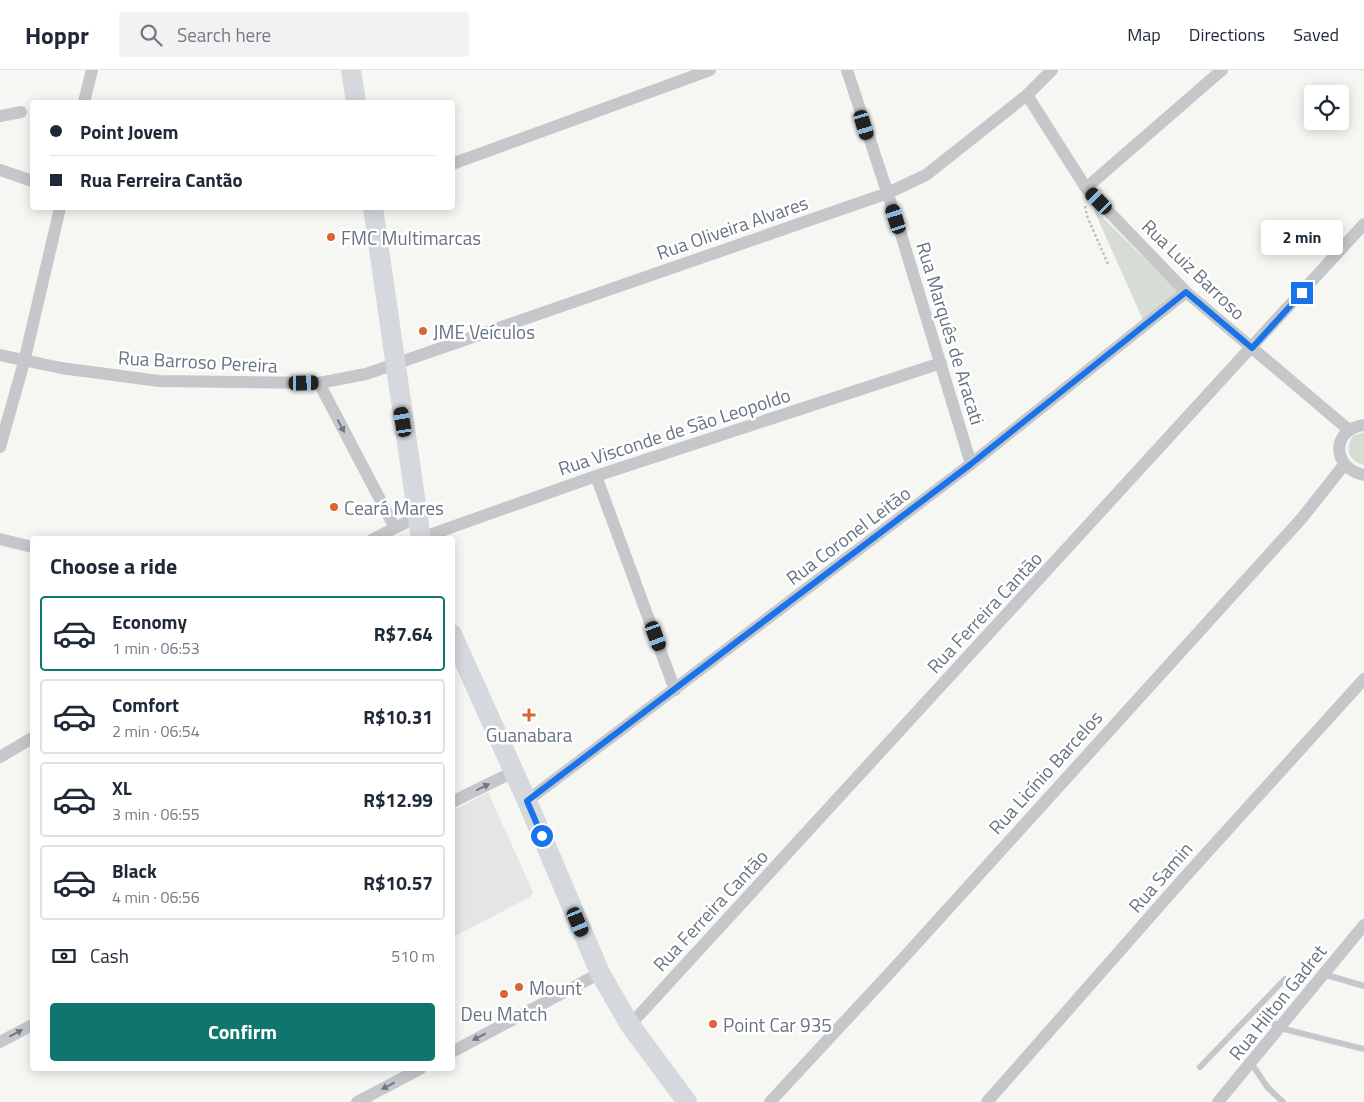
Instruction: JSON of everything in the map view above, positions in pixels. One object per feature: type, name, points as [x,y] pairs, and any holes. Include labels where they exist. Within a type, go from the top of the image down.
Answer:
[{"type":"main road","points":[[351,70],[356,100]]},
{"type":"main road","points":[[373,210],[394,365],[421,536]]},
{"type":"main road","points":[[455,641],[527,801],[600,973],[630,1025],[687,1102]]},
{"type":"street","points":[[84,100],[92,70]]},
{"type":"street","points":[[455,163],[710,70]]},
{"type":"street","name":"Rua Marquês de Aracati","points":[[847,70],[888,193],[971,464]]},
{"type":"street","name":"Rua Oliveira Alvares","points":[[394,365],[430,350],[888,193],[926,175],[1026,95],[1052,70]]},
{"type":"street","points":[[1086,188],[1222,70]]},
{"type":"street","name":"Rua Luiz Barroso","points":[[1026,95],[1086,188],[1186,292],[1349,430]]},
{"type":"street","points":[[0,116],[20,112]]},
{"type":"street","points":[[0,170],[30,180]]},
{"type":"street","points":[[0,447],[24,362],[60,210]]},
{"type":"street","name":"Rua Ferreira Cantão","points":[[630,1025],[1364,224]]},
{"type":"street","name":"Rua Coronel Leitão","points":[[527,801],[971,464],[1186,292]]},
{"type":"street","name":"Rua Barroso Pereira","points":[[0,355],[24,362],[159,381],[319,383],[366,374],[394,365]]},
{"type":"street","name":"Rua Visconde de São Leopoldo","points":[[427,536],[596,476],[941,363]]},
{"type":"street","points":[[319,383],[394,528]]},
{"type":"street","points":[[1364,425],[1349,430],[1340,443],[1339,450],[1344,465],[1353,472],[1364,475]]},
{"type":"street","name":"Rua Licínio Barcelos","points":[[770,1102],[898,964],[1302,518],[1344,465]]},
{"type":"street","points":[[596,476],[675,690]]},
{"type":"street","points":[[379,536],[417,517]]},
{"type":"street","points":[[0,539],[30,546]]},
{"type":"street","name":"Rua Samin","points":[[987,1102],[1183,879],[1364,679]]},
{"type":"street","points":[[0,757],[30,739]]},
{"type":"street","points":[[455,801],[513,772]]},
{"type":"street","name":"Rua Hilton Gadret","points":[[1218,1102],[1364,925]]},
{"type":"street","points":[[455,1050],[600,973]]},
{"type":"street","points":[[0,1042],[30,1025]]},
{"type":"street","points":[[356,1102],[416,1071]]},
{"type":"lane","points":[[1323,974],[1364,986]]},
{"type":"lane","points":[[1200,1067],[1285,979]]},
{"type":"lane","points":[[1256,1009],[1280,1028],[1364,1050]]},
{"type":"lane","points":[[1251,1063],[1268,1088],[1283,1102]]},
{"type":"path","points":[[1086,188],[1084,202],[1086,216],[1108,264]]},
{"type":"shaded area","points":[[1093,208],[1180,293],[1144,322]]},
{"type":"shaded area","points":[[1364,432],[1364,465],[1352,458],[1349,445],[1353,436]]},
{"type":"shaded area","points":[[488,792],[533,892],[530,897],[455,936],[455,810]]},
{"type":"place","name":"FMC Multimarcas","points":[[331,237]]},
{"type":"place","name":"JME Veículos","points":[[423,331]]},
{"type":"place","name":"Ceará Mares","points":[[334,507]]},
{"type":"place","name":"Guanabara","points":[[529,715]]},
{"type":"place","name":"Mount","points":[[519,987]]},
{"type":"place","name":"Deu Match","points":[[504,994]]},
{"type":"place","name":"Point Car 935","points":[[713,1024]]},
{"type":"route","points":[[542,836],[527,801],[971,464],[1186,292],[1252,348],[1302,293]]}]
